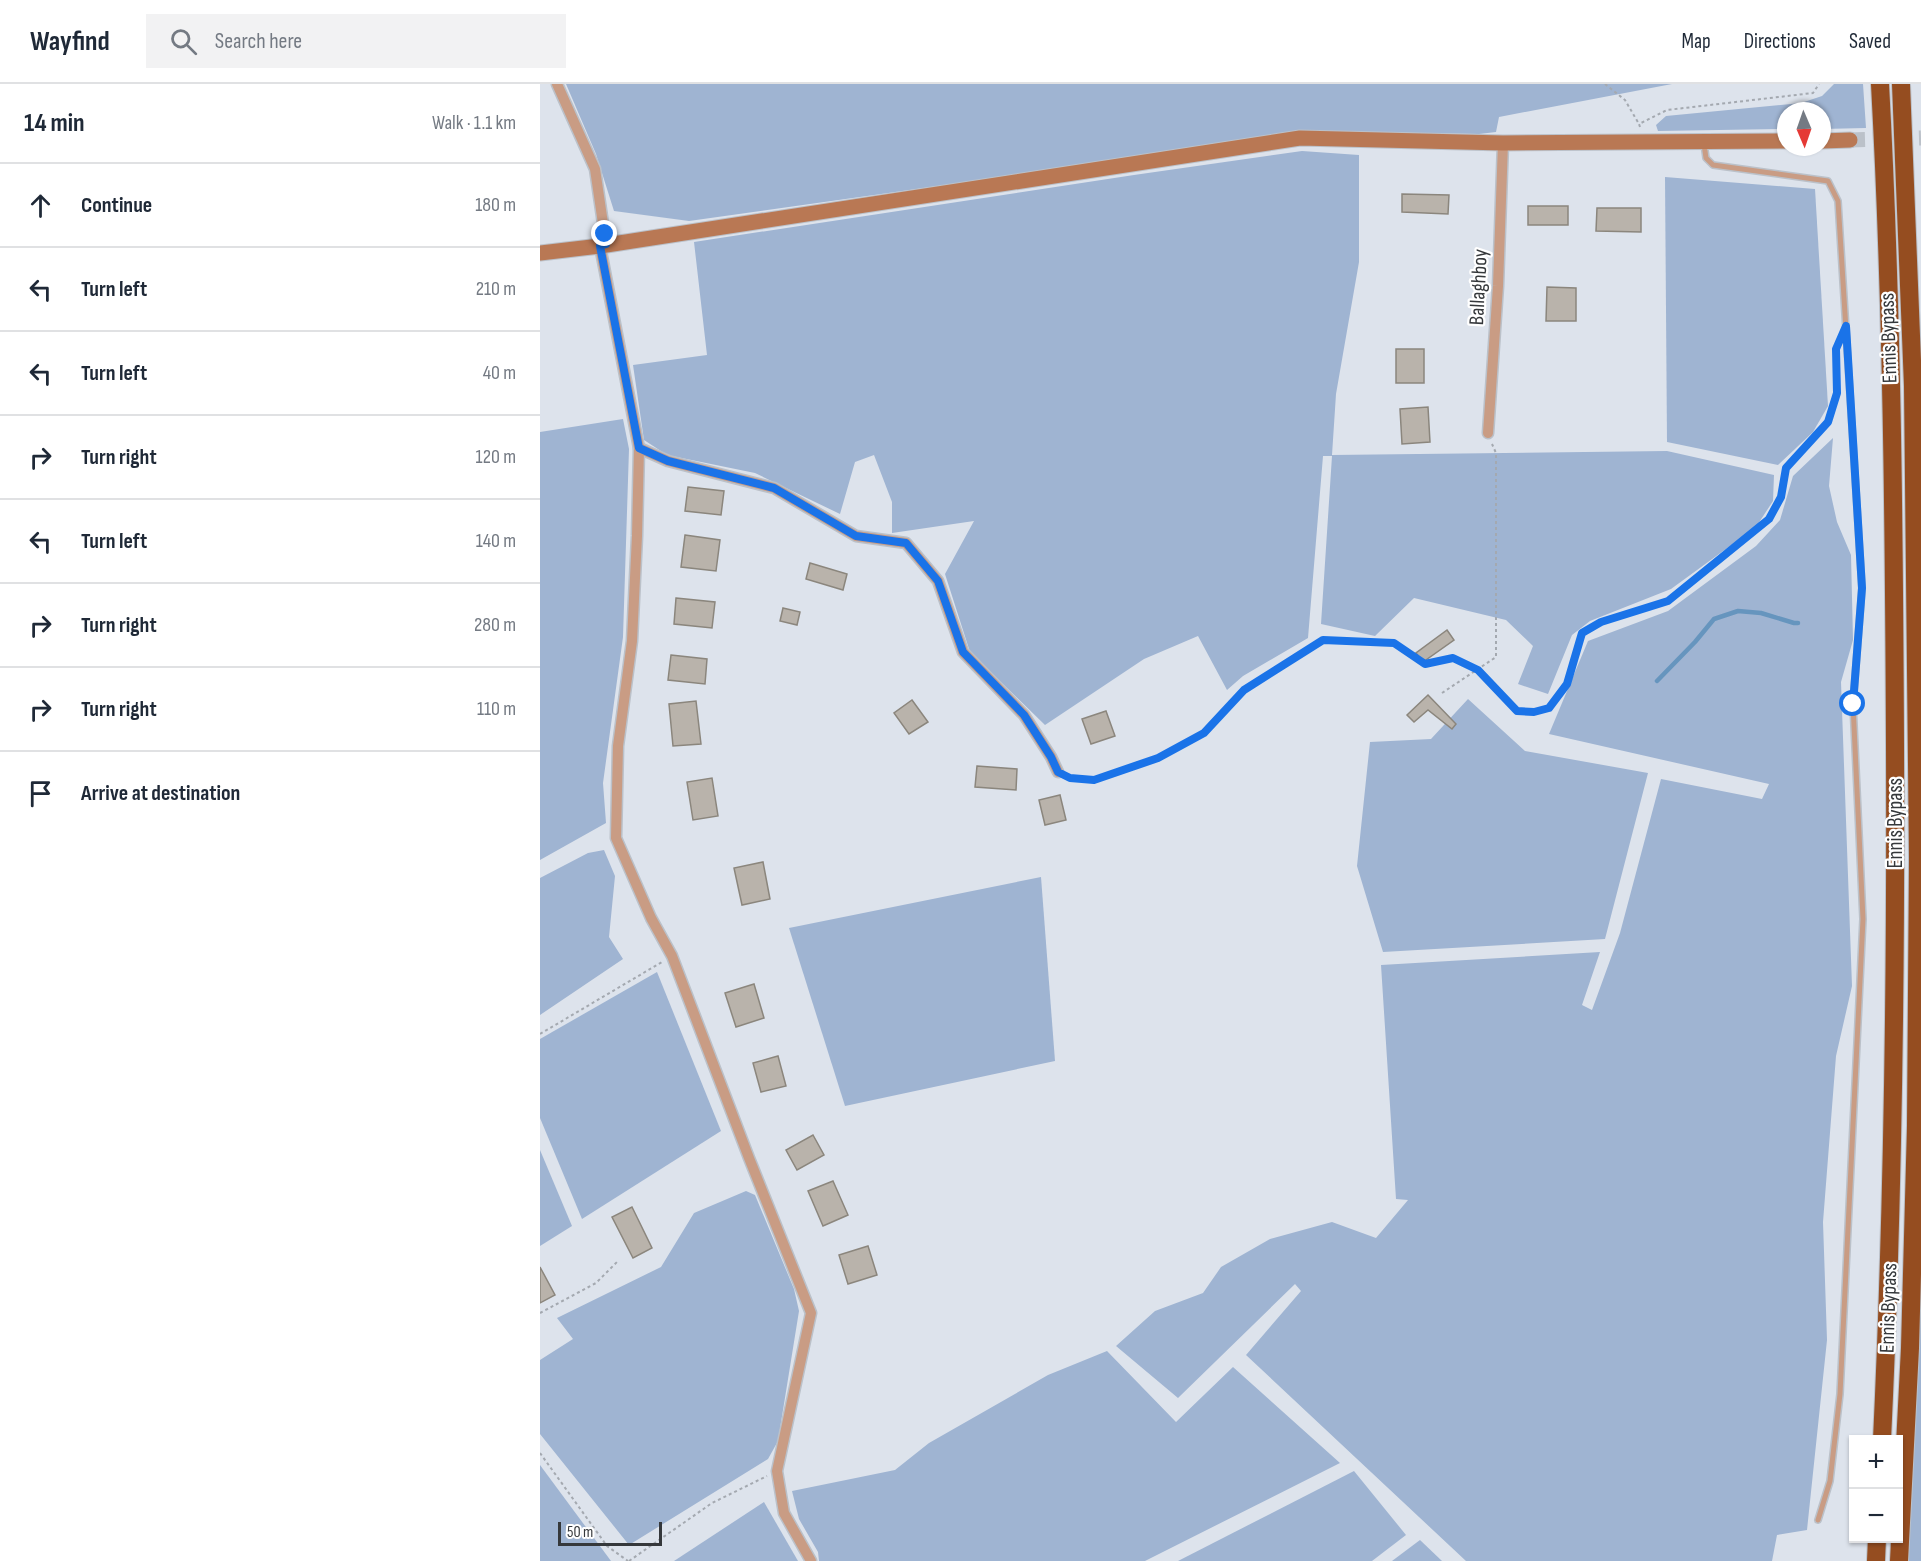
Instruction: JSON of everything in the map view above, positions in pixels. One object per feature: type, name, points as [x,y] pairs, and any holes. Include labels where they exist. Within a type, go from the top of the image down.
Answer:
[{"type":"highway","name":"Ennis Bypass","points":[[1880,84],[1888,226],[1894,581],[1896,958],[1888,1324],[1882,1435]]},
{"type":"highway","name":"Ennis Bypass","points":[[1899,1561],[1910,1348],[1916,1138],[1918,858],[1913,386],[1900,84]]},
{"type":"highway","points":[[1876,1561],[1878,1543]]},
{"type":"main road","points":[[540,253],[1300,138],[1503,143],[1777,141]]},
{"type":"main road","points":[[1831,141],[1850,140]]},
{"type":"street","points":[[557,84],[595,169],[603,245],[639,448],[632,640],[618,746],[616,838],[651,918],[672,956],[811,1313],[777,1471],[784,1513],[811,1561]]},
{"type":"street","name":"Ballaghboy","points":[[1488,433],[1498,286],[1503,143]]},
{"type":"street","points":[[639,448],[668,461],[774,488],[856,536],[906,543],[938,581],[963,652],[1024,715],[1058,772]]},
{"type":"lane","points":[[1704,142],[1706,158],[1713,165],[1828,181],[1838,201],[1862,588],[1853,704],[1863,919],[1840,1394],[1830,1481],[1818,1520]]},
{"type":"path","points":[[1605,84],[1625,99],[1640,124],[1644,143]]},
{"type":"path","points":[[1640,124],[1666,110],[1813,93],[1819,84]]},
{"type":"path","points":[[1058,772],[1070,778],[1094,780],[1158,758],[1204,733],[1244,690],[1323,640],[1394,643],[1425,664],[1453,658],[1478,670],[1517,711],[1534,712],[1549,708],[1567,684],[1582,633],[1601,622],[1668,601],[1769,519],[1781,497],[1786,468],[1828,422],[1837,393],[1836,349],[1846,326]]},
{"type":"path","points":[[1442,693],[1496,657],[1496,453],[1488,433]]},
{"type":"path","points":[[540,1034],[672,956]]},
{"type":"path","points":[[540,1313],[596,1283],[618,1261]]},
{"type":"path","points":[[540,1453],[607,1546],[628,1561],[712,1503],[777,1471]]},
{"type":"shaded area","points":[[566,84],[1672,84],[1499,117],[1496,132],[1479,134],[1296,131],[1066,168],[689,221],[614,211],[596,154]]},
{"type":"shaded area","points":[[1834,84],[1863,84],[1866,128],[1831,129],[1831,102],[1804,102],[1822,96]]},
{"type":"shaded area","points":[[1777,105],[1777,129],[1658,131],[1656,125],[1666,116]]},
{"type":"shaded area","points":[[1302,151],[1359,155],[1359,262],[1336,394],[1332,455],[1667,451],[1774,475],[1773,501],[1756,527],[1671,589],[1590,621],[1572,635],[1548,694],[1518,684],[1533,646],[1506,620],[1414,598],[1375,636],[1321,624],[1332,456],[1323,456],[1308,638],[1243,676],[1227,690],[1198,636],[1144,659],[1045,725],[970,652],[945,574],[974,521],[892,533],[892,502],[874,455],[855,462],[840,514],[755,473],[667,455],[644,440],[633,365],[707,355],[694,242]]},
{"type":"shaded area","points":[[1665,177],[1815,189],[1828,406],[1813,432],[1778,465],[1667,442]]},
{"type":"shaded area","points":[[1921,370],[1921,1561],[1905,1561]]},
{"type":"shaded area","points":[[623,419],[629,449],[623,637],[603,783],[606,823],[540,860],[540,432]]},
{"type":"shaded area","points":[[1833,438],[1829,486],[1837,522],[1851,555],[1853,640],[1841,682],[1852,986],[1836,1056],[1823,1222],[1827,1340],[1807,1530],[1777,1535],[1772,1561],[1466,1561],[1246,1355],[1301,1291],[1295,1284],[1178,1398],[1116,1346],[1155,1311],[1203,1293],[1221,1267],[1270,1239],[1332,1222],[1376,1238],[1408,1200],[1396,1199],[1381,965],[1600,952],[1582,1005],[1592,1010],[1620,933],[1661,779],[1762,799],[1769,784],[1549,734],[1588,641],[1668,611],[1756,546],[1780,520],[1793,476]]},
{"type":"shaded area","points":[[1468,699],[1525,751],[1648,773],[1605,939],[1383,952],[1357,866],[1370,742],[1431,739]]},
{"type":"shaded area","points":[[604,850],[615,876],[609,937],[623,959],[540,1015],[540,878],[588,853]]},
{"type":"shaded area","points":[[1041,877],[1055,1061],[845,1106],[789,928]]},
{"type":"shaded area","points":[[657,972],[721,1131],[582,1219],[540,1118],[540,1039]]},
{"type":"shaded area","points":[[540,1150],[572,1226],[540,1246]]},
{"type":"shaded area","points":[[746,1191],[755,1195],[794,1289],[799,1311],[778,1441],[768,1459],[629,1545],[540,1434],[540,1360],[573,1339],[557,1318],[661,1267],[694,1213]]},
{"type":"shaded area","points":[[1107,1351],[1176,1422],[1233,1367],[1340,1463],[1145,1561],[819,1561],[818,1552],[799,1519],[792,1491],[895,1470],[929,1443],[1048,1375]]},
{"type":"shaded area","points":[[540,1465],[611,1561],[540,1561]]},
{"type":"shaded area","points":[[1354,1471],[1406,1535],[1372,1561],[1178,1561]]},
{"type":"shaded area","points":[[764,1502],[798,1561],[674,1561]]},
{"type":"shaded area","points":[[1420,1540],[1442,1561],[1392,1561]]},
{"type":"building","points":[[1402,194],[1449,195],[1448,214],[1402,212]]},
{"type":"building","points":[[1528,206],[1568,206],[1568,225],[1528,225]]},
{"type":"building","points":[[1597,208],[1641,208],[1641,232],[1596,231]]},
{"type":"building","points":[[1547,287],[1576,288],[1576,321],[1546,321]]},
{"type":"building","points":[[1396,349],[1424,349],[1424,383],[1396,383]]},
{"type":"building","points":[[1428,407],[1430,442],[1402,444],[1400,409]]},
{"type":"building","points":[[688,487],[724,491],[721,515],[685,511]]},
{"type":"building","points":[[685,535],[720,540],[716,571],[681,567]]},
{"type":"building","points":[[810,563],[847,574],[843,590],[806,579]]},
{"type":"building","points":[[676,598],[715,602],[712,628],[674,624]]},
{"type":"building","points":[[783,608],[800,612],[797,625],[780,621]]},
{"type":"building","points":[[1447,630],[1454,640],[1423,662],[1416,653]]},
{"type":"building","points":[[671,655],[707,659],[705,684],[668,680]]},
{"type":"building","points":[[1428,695],[1456,724],[1452,729],[1428,710],[1414,722],[1407,715]]},
{"type":"building","points":[[912,700],[928,722],[909,734],[894,713]]},
{"type":"building","points":[[696,701],[701,744],[673,746],[669,704]]},
{"type":"building","points":[[1106,711],[1115,736],[1091,744],[1082,719]]},
{"type":"building","points":[[977,766],[1017,769],[1016,790],[975,787]]},
{"type":"building","points":[[712,778],[718,816],[693,820],[687,782]]},
{"type":"building","points":[[1060,795],[1066,820],[1045,825],[1039,800]]},
{"type":"building","points":[[763,862],[770,899],[742,905],[734,868]]},
{"type":"building","points":[[754,984],[764,1018],[736,1027],[725,993]]},
{"type":"building","points":[[778,1056],[786,1086],[761,1092],[753,1063]]},
{"type":"building","points":[[813,1135],[824,1155],[797,1170],[786,1150]]},
{"type":"building","points":[[833,1181],[848,1215],[823,1226],[808,1191]]},
{"type":"building","points":[[632,1207],[652,1248],[633,1258],[612,1217]]},
{"type":"building","points":[[868,1246],[877,1275],[848,1284],[839,1255]]},
{"type":"building","points":[[540,1267],[555,1295],[540,1303]]},
{"type":"waterway","points":[[1657,681],[1714,619],[1738,611],[1761,613],[1798,623]]},
{"type":"tunnel","points":[[1850,140],[1921,138]]},
{"type":"route","points":[[605,234],[606,244],[600,246],[639,448],[668,461],[774,488],[856,536],[906,543],[938,581],[963,652],[1024,715],[1058,772],[1070,778],[1094,780],[1158,758],[1204,733],[1244,690],[1323,640],[1394,643],[1425,664],[1453,658],[1478,670],[1517,711],[1534,712],[1549,708],[1567,684],[1582,633],[1601,622],[1668,601],[1769,519],[1781,497],[1786,468],[1828,422],[1837,393],[1836,349],[1846,326],[1862,588],[1853,704]]}]
